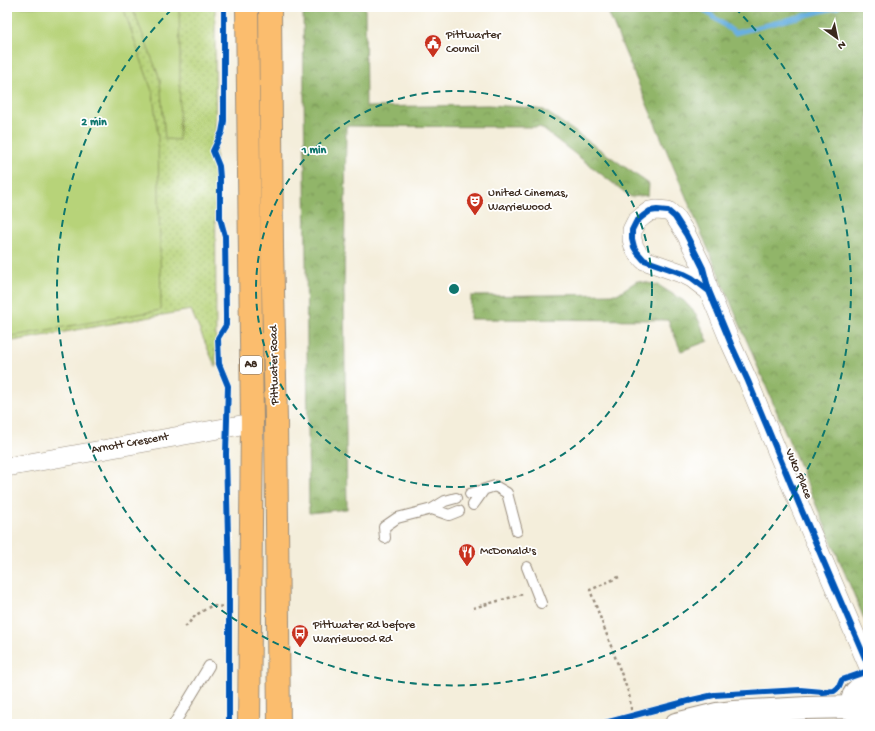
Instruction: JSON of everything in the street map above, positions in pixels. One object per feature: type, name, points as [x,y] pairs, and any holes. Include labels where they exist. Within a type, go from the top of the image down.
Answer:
[{"type":"highway","name":"Pittwater Road","points":[[247,7],[252,423],[249,724]]},
{"type":"highway","name":"Pittwater Road","points":[[270,7],[279,724]]},
{"type":"street","name":"Vuko Place","points":[[709,291],[684,274],[644,260],[634,247],[632,239],[632,230],[636,222],[650,211],[668,211],[675,217],[686,234],[703,268],[709,291],[730,344],[748,381],[868,665]]},
{"type":"street","name":"Arnott Crescent","points":[[7,467],[252,423]]},
{"type":"street","points":[[860,713],[852,699],[856,692],[868,686]]},
{"type":"street","points":[[676,724],[717,714],[734,712],[808,708],[860,713]]},
{"type":"lane","points":[[470,494],[495,486],[507,494],[517,531]]},
{"type":"lane","points":[[473,505],[483,491]]},
{"type":"lane","points":[[385,538],[384,527],[397,518],[432,509],[445,501],[456,498]]},
{"type":"lane","points":[[432,509],[449,515],[459,511]]},
{"type":"lane","points":[[527,567],[541,603]]},
{"type":"lane","points":[[174,724],[209,666]]},
{"type":"path","points":[[619,577],[590,590],[629,694],[632,715]]},
{"type":"path","points":[[473,608],[523,594]]},
{"type":"path","points":[[228,600],[229,615]]},
{"type":"path","points":[[185,627],[196,615],[211,606],[229,607]]},
{"type":"path","points":[[625,717],[640,714]]},
{"type":"green space","points":[[7,7],[215,7],[216,368],[191,310],[7,342]]},
{"type":"green space","points":[[7,7],[123,7],[153,94],[158,137],[161,310],[7,337]]},
{"type":"green space","points":[[132,7],[179,7],[179,140],[165,139],[160,79]]},
{"type":"green space","points":[[303,7],[365,7],[366,107],[488,105],[544,110],[649,184],[648,195],[631,197],[540,127],[346,126],[344,292],[347,509],[309,513]]},
{"type":"green space","points":[[606,7],[868,7],[868,628]]},
{"type":"green space","points":[[637,281],[658,285],[684,301],[696,314],[708,341],[681,351],[668,320],[470,319],[471,296],[617,294]]},
{"type":"waterway","points":[[700,7],[735,33],[838,7]]},
{"type":"cycle path","points":[[224,7],[224,121],[222,132],[213,151],[219,166],[220,218],[225,236],[226,325],[218,338],[219,364],[228,386],[226,454],[229,579],[229,724]]},
{"type":"cycle path","points":[[709,291],[684,274],[644,260],[634,247],[632,239],[632,230],[636,222],[650,211],[668,211],[675,217],[686,234],[703,268],[709,291],[731,344],[868,665]]},
{"type":"cycle path","points":[[601,724],[714,695],[800,690],[823,692],[834,691],[839,687],[842,680],[868,671]]},
{"type":"place","name":"Pittwarter Council","points":[[433,58]]},
{"type":"place","name":"United Cinemas, Warriewood","points":[[475,216]]},
{"type":"place","name":"McDonald's","points":[[467,567]]},
{"type":"place","name":"Pittwater Rd before Warriewood Rd","points":[[300,648]]}]
